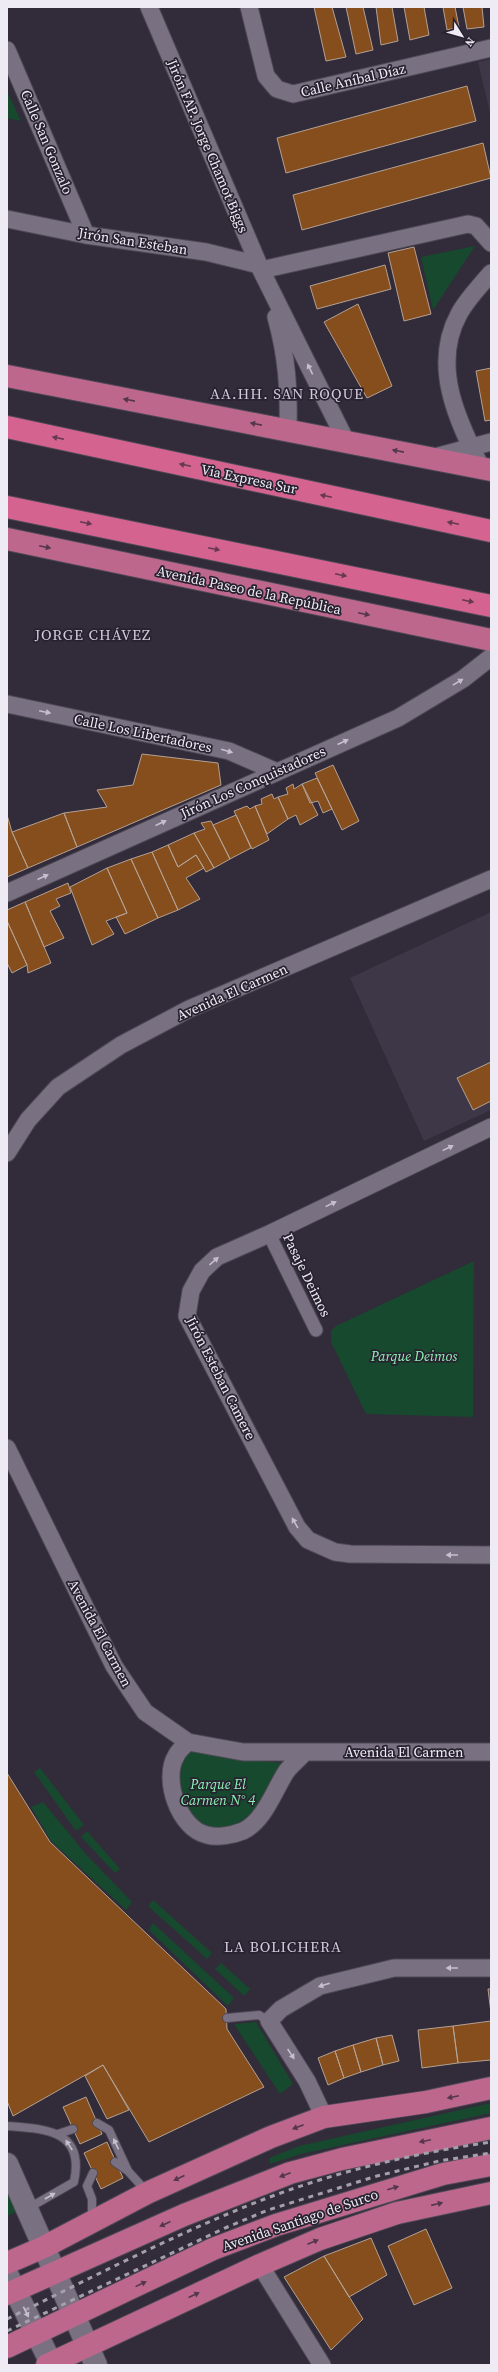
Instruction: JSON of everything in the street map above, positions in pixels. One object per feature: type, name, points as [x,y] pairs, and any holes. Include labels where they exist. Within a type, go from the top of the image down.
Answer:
[{"type":"highway","name":"Via Expresa Sur","points":[[7,427],[491,531]]},
{"type":"highway","points":[[7,506],[491,606]]},
{"type":"main road","points":[[7,376],[486,468]]},
{"type":"main road","name":"Avenida Paseo de la República","points":[[7,539],[491,640]]},
{"type":"main road","points":[[7,2263],[44,2247],[147,2193],[271,2138],[324,2117],[426,2102],[491,2088]]},
{"type":"main road","points":[[50,2364],[36,2334],[10,2286],[56,2273],[184,2215],[290,2173],[342,2159],[491,2128]]},
{"type":"main road","points":[[7,2164],[96,2365]]},
{"type":"main road","name":"Avenida Santiago de Surco","points":[[7,2347],[75,2316],[213,2249],[276,2225],[442,2174],[491,2165]]},
{"type":"main road","name":"Avenida Santiago de Surco","points":[[50,2364],[260,2265],[320,2239],[397,2213],[491,2194]]},
{"type":"street","name":"Jirón FAP. Jorge Chamot Biggs","points":[[149,7],[263,273],[346,441]]},
{"type":"street","name":"Calle Aníbal Díaz","points":[[249,7],[266,76],[277,89],[292,94],[491,48]]},
{"type":"street","name":"Calle San Gonzalo","points":[[7,50],[86,235]]},
{"type":"street","name":"Jirón San Esteban","points":[[7,219],[86,235],[206,252],[263,273],[468,224],[476,226],[491,243]]},
{"type":"street","name":"Jirón FAP. Jorge Chamot Biggs","points":[[263,273],[285,352],[289,389],[288,430]]},
{"type":"street","points":[[486,468],[470,447],[454,409],[446,373],[449,341],[459,314],[491,273]]},
{"type":"street","points":[[431,458],[491,442]]},
{"type":"street","name":"Jirón Los Conquistadores","points":[[7,893],[275,771],[398,718],[463,679],[491,657]]},
{"type":"street","name":"Calle Los Libertadores","points":[[7,704],[229,751],[275,771]]},
{"type":"street","name":"Avenida El Carmen","points":[[7,1153],[28,1120],[58,1087],[121,1045],[189,1009],[491,879]]},
{"type":"street","name":"Jirón Esteban Camere","points":[[491,1127],[218,1257],[202,1271],[190,1291],[187,1316],[297,1527],[308,1540],[335,1552],[350,1554],[491,1555]]},
{"type":"street","name":"Pasaje Deimos","points":[[269,1234],[316,1330]]},
{"type":"street","name":"Avenida El Carmen","points":[[7,1448],[114,1666],[145,1712],[188,1742],[243,1752],[491,1752]]},
{"type":"street","points":[[188,1742],[175,1756],[171,1779],[175,1805],[189,1824],[206,1835],[226,1836],[244,1830],[258,1818],[287,1771],[305,1752]]},
{"type":"street","points":[[324,2117],[307,2081],[269,2021],[281,2009],[320,1986],[394,1968],[491,1968]]},
{"type":"street","points":[[260,2265],[322,2365]]},
{"type":"lane","points":[[227,2018],[258,2015],[269,2021]]},
{"type":"lane","points":[[97,2123],[109,2130],[128,2171]]},
{"type":"lane","points":[[7,2126],[46,2129],[58,2134],[69,2143],[76,2157],[74,2182]]},
{"type":"lane","points":[[58,2134],[73,2129]]},
{"type":"lane","points":[[116,2162],[128,2171],[147,2193]]},
{"type":"lane","points":[[92,2221],[92,2199],[87,2186],[93,2173]]},
{"type":"lane","points":[[27,2209],[74,2182],[87,2186]]},
{"type":"shaded area","points":[[491,59],[491,117],[478,62]]},
{"type":"shaded area","points":[[491,912],[491,1110],[424,1141],[350,978]]},
{"type":"green space","points":[[7,91],[21,121],[7,118]]},
{"type":"green space","points":[[475,246],[433,310],[421,257]]},
{"type":"green space","name":"Parque Deimos","points":[[474,1261],[473,1417],[366,1414],[331,1342],[331,1331],[336,1326]]},
{"type":"green space","name":"Parque El Carmen N° 4","points":[[189,1748],[237,1759],[284,1763],[266,1794],[249,1815],[235,1825],[220,1830],[212,1830],[198,1823],[191,1817],[182,1803],[177,1789],[182,1762]]},
{"type":"green space","points":[[40,1768],[84,1825],[76,1831],[34,1772]]},
{"type":"green space","points":[[43,1802],[85,1853],[132,1902],[126,1910],[51,1841],[31,1807]]},
{"type":"green space","points":[[87,1831],[120,1869],[115,1873],[81,1837]]},
{"type":"green space","points":[[153,1900],[212,1953],[207,1959],[148,1906]]},
{"type":"green space","points":[[153,1923],[234,1998],[228,2006],[149,1930]]},
{"type":"green space","points":[[221,1963],[250,1989],[244,1996],[215,1969]]},
{"type":"green space","points":[[256,2022],[293,2084],[280,2094],[234,2024]]},
{"type":"green space","points":[[491,2103],[491,2113],[301,2154],[270,2164],[269,2158],[299,2146]]},
{"type":"green space","points":[[7,2192],[16,2212],[7,2216]]},
{"type":"building","points":[[314,7],[332,7],[346,57],[326,61]]},
{"type":"building","points":[[346,7],[363,7],[373,50],[356,54]]},
{"type":"building","points":[[376,7],[392,7],[398,41],[381,45]]},
{"type":"building","points":[[404,7],[424,7],[429,35],[410,40]]},
{"type":"building","points":[[443,7],[455,7],[459,27],[447,30]]},
{"type":"building","points":[[463,7],[482,7],[484,27],[467,29]]},
{"type":"building","points":[[467,86],[476,121],[286,173],[277,138]]},
{"type":"building","points":[[483,143],[491,178],[302,230],[293,195]]},
{"type":"building","points":[[414,247],[431,314],[404,321],[388,253]]},
{"type":"building","points":[[385,265],[391,289],[317,309],[310,286]]},
{"type":"building","points":[[358,304],[392,386],[367,398],[324,322]]},
{"type":"building","points":[[491,368],[491,420],[485,421],[476,371]]},
{"type":"building","points":[[142,754],[218,763],[221,785],[77,847],[64,813],[107,807],[97,790],[133,785]]},
{"type":"building","points":[[333,765],[359,821],[342,830],[315,773]]},
{"type":"building","points":[[317,778],[332,809],[323,813],[318,801],[310,803],[302,784]]},
{"type":"building","points":[[293,784],[294,789],[302,784],[318,815],[300,825],[296,815],[288,819],[278,797],[288,794],[286,788]]},
{"type":"building","points":[[272,794],[274,799],[278,797],[288,819],[267,834],[255,806],[262,804],[261,799]]},
{"type":"building","points":[[247,806],[250,809],[255,806],[269,840],[252,849],[234,811]]},
{"type":"building","points":[[64,813],[77,847],[28,868],[12,832]]},
{"type":"building","points":[[7,815],[12,832],[28,868],[7,877]]},
{"type":"building","points":[[236,815],[251,848],[230,859],[213,825]]},
{"type":"building","points":[[211,821],[230,859],[214,868],[194,833],[205,829],[201,823]]},
{"type":"building","points":[[194,833],[214,868],[206,872],[196,855],[178,867],[168,845]]},
{"type":"building","points":[[168,845],[178,867],[196,855],[204,868],[186,878],[200,899],[178,910],[152,852]]},
{"type":"building","points":[[152,852],[178,910],[158,918],[131,859]]},
{"type":"building","points":[[131,859],[158,918],[125,934],[116,917],[127,913],[107,868]]},
{"type":"building","points":[[107,868],[127,913],[106,921],[114,934],[92,945],[70,887]]},
{"type":"building","points":[[68,883],[71,893],[56,899],[60,906],[50,911],[64,938],[44,947],[25,902]]},
{"type":"building","points":[[25,902],[51,963],[28,973],[27,965],[7,921],[7,910]]},
{"type":"building","points":[[7,921],[27,965],[12,973],[7,963]]},
{"type":"building","points":[[491,1062],[491,1101],[473,1110],[457,1078]]},
{"type":"building","points":[[7,1773],[50,1842],[226,2009],[227,2029],[264,2087],[149,2142],[103,2065],[13,2116],[7,2101]]},
{"type":"building","points":[[488,1989],[491,1989],[491,2013]]},
{"type":"building","points":[[491,2021],[491,2060],[458,2063],[453,2026]]},
{"type":"building","points":[[453,2026],[458,2063],[422,2068],[418,2030]]},
{"type":"building","points":[[392,2035],[399,2061],[383,2065],[376,2038]]},
{"type":"building","points":[[376,2038],[383,2065],[361,2072],[353,2045]]},
{"type":"building","points":[[353,2045],[361,2072],[344,2078],[335,2051]]},
{"type":"building","points":[[335,2051],[344,2078],[328,2085],[318,2058]]},
{"type":"building","points":[[103,2065],[129,2110],[107,2119],[85,2076]]},
{"type":"building","points":[[86,2097],[102,2134],[80,2144],[63,2107]]},
{"type":"building","points":[[107,2142],[123,2178],[101,2189],[84,2153]]},
{"type":"building","points":[[426,2229],[452,2288],[414,2305],[388,2246]]},
{"type":"building","points":[[371,2238],[387,2275],[349,2297],[324,2256]]},
{"type":"building","points":[[324,2256],[363,2319],[331,2350],[284,2277]]},
{"type":"railway","points":[[7,2319],[197,2227],[289,2190],[346,2172],[404,2158],[491,2142]]},
{"type":"railway","points":[[7,2331],[225,2228],[268,2210],[377,2176],[439,2161],[491,2153]]},
{"type":"district","name":"AA.HH. SAN ROQUE","points":[[287,394]]},
{"type":"district","name":"JORGE CHÁVEZ","points":[[93,635]]},
{"type":"district","name":"LA BOLICHERA","points":[[283,1947]]}]
